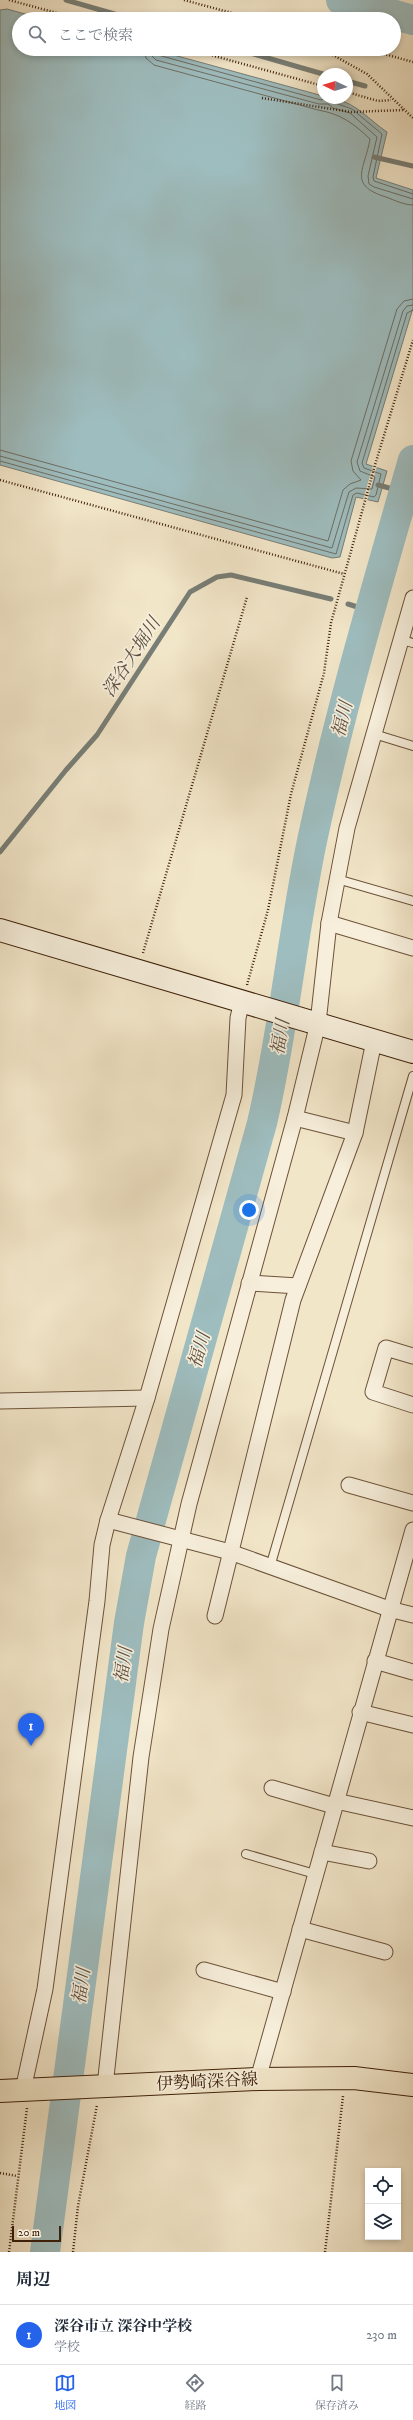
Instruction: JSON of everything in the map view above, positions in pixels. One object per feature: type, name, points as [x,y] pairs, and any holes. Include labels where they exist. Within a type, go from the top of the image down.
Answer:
[{"type":"main road","name":"伊勢崎深谷線","points":[[0,2091],[258,2079],[345,2078],[413,2085]]},
{"type":"street","points":[[99,2087],[141,1757],[161,1629],[178,1538],[295,1118],[314,1022],[329,922],[347,828],[374,734],[407,641],[413,598]]},
{"type":"street","points":[[329,922],[413,948]]},
{"type":"street","points":[[0,930],[413,1052]]},
{"type":"street","points":[[29,2090],[45,1989],[97,1601],[102,1545],[113,1522],[234,1095],[238,1018],[249,1003]]},
{"type":"street","points":[[215,1616],[298,1286],[355,1133],[374,1041]]},
{"type":"street","points":[[295,1118],[355,1133]]},
{"type":"street","points":[[249,1283],[298,1286]]},
{"type":"street","points":[[413,1356],[386,1348],[373,1392],[413,1405]]},
{"type":"street","points":[[0,1401],[147,1398]]},
{"type":"street","points":[[349,1485],[413,1503]]},
{"type":"street","points":[[113,1522],[230,1552],[389,1609],[413,1615]]},
{"type":"street","points":[[258,2079],[389,1609],[413,1530]]},
{"type":"street","points":[[375,1661],[413,1672]]},
{"type":"street","points":[[360,1712],[413,1725]]},
{"type":"street","points":[[272,1788],[335,1804],[413,1818]]},
{"type":"street","points":[[322,1852],[369,1861]]},
{"type":"street","points":[[300,1929],[385,1952]]},
{"type":"street","points":[[204,1970],[283,1992]]},
{"type":"lane","points":[[374,734],[413,746]]},
{"type":"lane","points":[[337,879],[413,901]]},
{"type":"lane","points":[[270,1567],[413,1076]]},
{"type":"lane","points":[[246,1854],[315,1874]]},
{"type":"path","points":[[9,0],[53,12]]},
{"type":"path","points":[[184,0],[228,12]]},
{"type":"path","points":[[214,56],[317,84]]},
{"type":"path","points":[[335,56],[367,74],[392,100],[413,118]]},
{"type":"path","points":[[391,56],[413,62]]},
{"type":"path","points":[[353,94],[378,101],[392,100]]},
{"type":"path","points":[[262,98],[351,112],[404,110]]},
{"type":"path","points":[[249,1003],[291,794],[324,673],[331,623],[375,465],[413,340]]},
{"type":"path","points":[[0,480],[344,574]]},
{"type":"path","points":[[138,970],[247,597]]},
{"type":"path","points":[[325,2252],[345,2078]]},
{"type":"path","points":[[73,2252],[78,2206],[99,2087]]},
{"type":"path","points":[[9,2252],[17,2176],[29,2090]]},
{"type":"path","points":[[0,2173],[17,2176]]},
{"type":"water","points":[[7,9],[18,12],[12,12],[12,56],[177,56],[317,94],[317,104],[349,104],[358,109],[387,132],[376,178],[413,190],[413,308],[366,464],[387,471],[378,502],[356,497],[340,557],[332,558],[0,465],[0,10]]},
{"type":"pier","points":[[373,465],[377,466],[367,501],[363,500]]},
{"type":"waterway","points":[[66,0],[108,12]]},
{"type":"waterway","points":[[341,0],[384,12]]},
{"type":"waterway","points":[[401,17],[413,20]]},
{"type":"waterway","points":[[260,56],[317,72]]},
{"type":"waterway","points":[[353,83],[365,86]]},
{"type":"waterway","points":[[374,157],[413,166]]},
{"type":"waterway","name":"福川","points":[[45,2252],[129,1623],[141,1556],[262,1123],[277,1049],[307,864],[315,827],[337,734],[361,643],[413,460]]},
{"type":"waterway","points":[[378,485],[404,492]]},
{"type":"waterway","name":"深谷大堀川","points":[[0,852],[66,770],[97,735],[190,592],[217,577],[231,575],[331,599]]},
{"type":"waterway","name":"深谷大堀川","points":[[348,604],[370,611]]},
{"type":"place","name":"深谷市立 深谷中学校","points":[[31,1746]]}]
